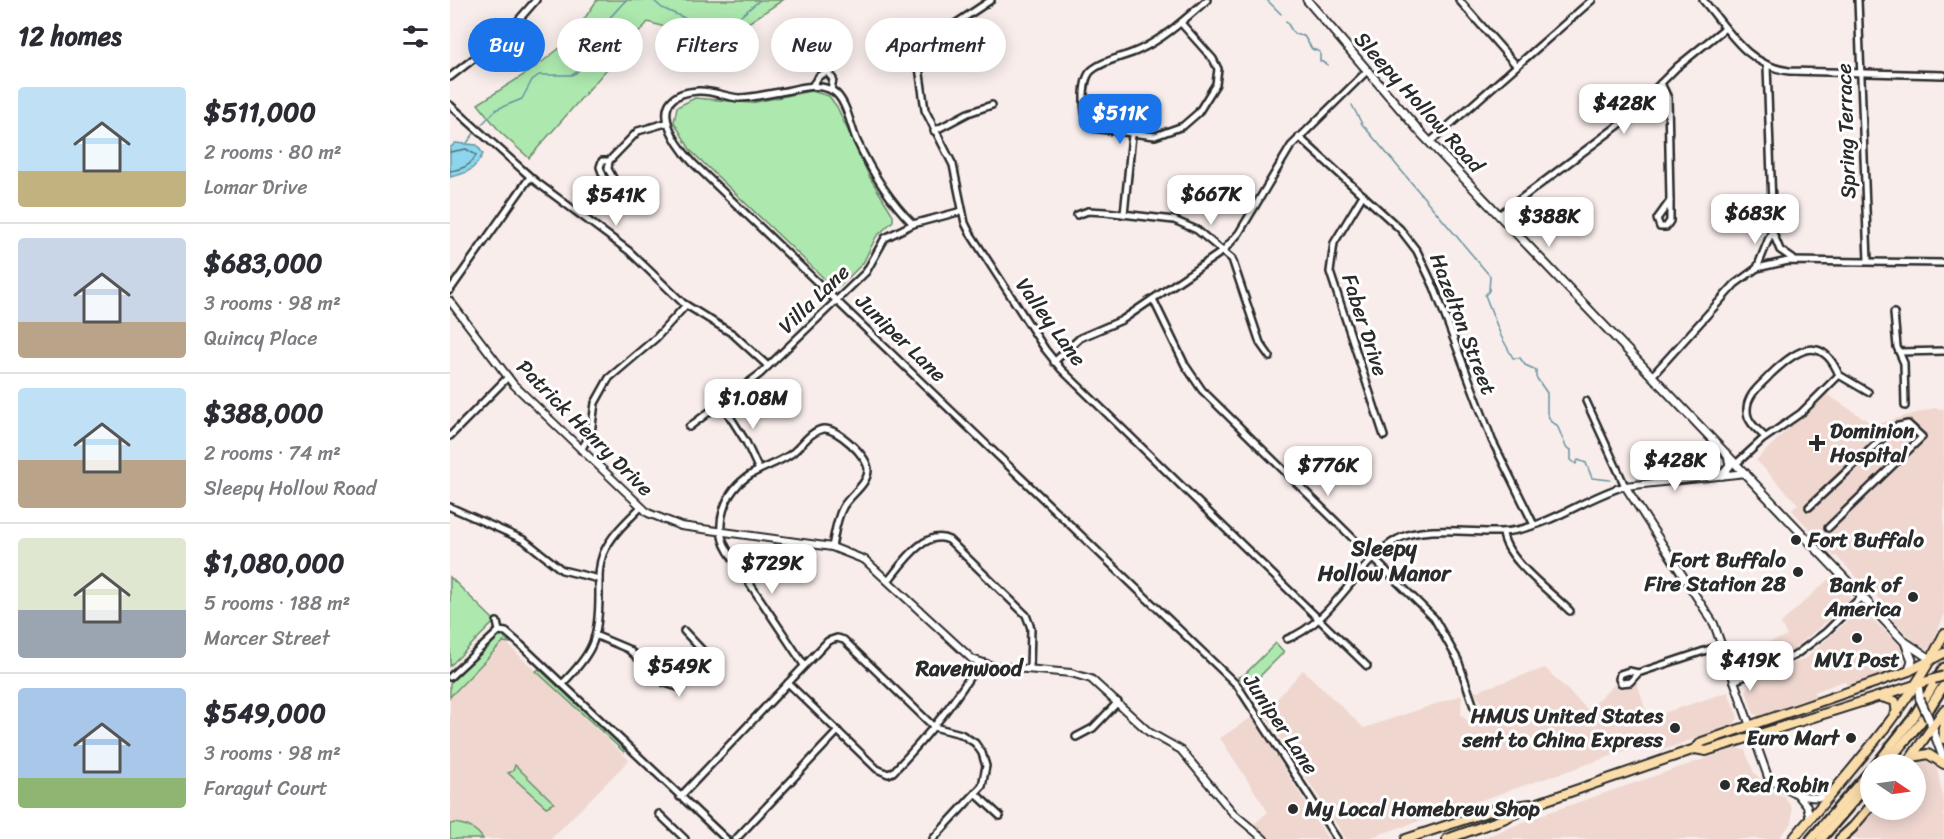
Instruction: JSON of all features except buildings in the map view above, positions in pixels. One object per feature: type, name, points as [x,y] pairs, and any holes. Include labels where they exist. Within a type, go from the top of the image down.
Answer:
[{"type":"highway","points":[[1885,754],[1914,718],[1944,668]]},
{"type":"highway","points":[[1894,754],[1920,723],[1944,685]]},
{"type":"highway","points":[[1811,839],[1860,783]]},
{"type":"highway","points":[[1821,839],[1860,794]]},
{"type":"highway","points":[[1842,839],[1852,828]]},
{"type":"main road","name":"Sleepy Hollow Road","points":[[1307,0],[1430,142],[1728,453],[1905,642],[1938,656]]},
{"type":"main road","points":[[1722,475],[1730,465],[1728,453]]},
{"type":"main road","points":[[1793,839],[1918,684],[1938,656],[1944,634]]},
{"type":"main road","points":[[1905,642],[1912,660],[1909,671]]},
{"type":"main road","points":[[1447,839],[1503,819],[1538,803],[1695,749],[1702,742],[1909,671],[1938,656]]},
{"type":"main road","points":[[1695,749],[1706,751],[1944,676]]},
{"type":"main road","points":[[1918,684],[1920,699],[1944,762]]},
{"type":"main road","points":[[1876,697],[1895,701],[1897,712]]},
{"type":"main road","points":[[1915,754],[1944,710]]},
{"type":"main road","points":[[1944,710],[1942,726],[1944,739]]},
{"type":"main road","points":[[1926,755],[1944,762]]},
{"type":"main road","points":[[1406,839],[1499,808],[1538,803]]},
{"type":"main road","points":[[1852,828],[1860,819]]},
{"type":"street","points":[[450,77],[507,32],[536,0]]},
{"type":"street","name":"Valley Lane","points":[[991,0],[942,31],[923,50],[919,75],[925,110],[953,165],[970,233],[1054,362],[1367,666]]},
{"type":"street","points":[[1181,23],[1217,66],[1216,84],[1198,112],[1182,126],[1155,136],[1097,130],[1089,125],[1086,117],[1087,77],[1096,68],[1138,51],[1181,23],[1207,0]]},
{"type":"street","points":[[1459,0],[1516,65]]},
{"type":"street","points":[[1430,142],[1593,0]]},
{"type":"street","points":[[1703,0],[1751,56],[1767,66],[1789,71],[1944,75]]},
{"type":"street","name":"Spring Terrace","points":[[1858,0],[1868,261]]},
{"type":"street","points":[[1499,215],[1619,125],[1661,82],[1725,28]]},
{"type":"street","points":[[1767,66],[1774,241],[1780,250],[1798,261]]},
{"type":"street","points":[[1054,362],[1080,338],[1122,320],[1223,251],[1239,233],[1285,155],[1299,137],[1367,71]]},
{"type":"street","points":[[812,86],[819,76],[827,72],[833,79],[831,90]]},
{"type":"street","points":[[1661,82],[1668,98],[1670,201]]},
{"type":"street","points":[[609,161],[638,131],[666,123],[671,103],[686,93],[701,91],[750,98],[812,86],[831,90],[841,100],[857,141],[883,187],[898,209],[913,224]]},
{"type":"street","points":[[450,105],[530,177],[628,251],[686,305],[733,334],[768,366]]},
{"type":"street","points":[[934,131],[968,113],[992,105]]},
{"type":"street","name":"Juniper Lane","points":[[666,123],[675,143],[686,155],[1237,685],[1337,839]]},
{"type":"street","points":[[1124,214],[1132,135]]},
{"type":"street","name":"Hazelton Street","points":[[1299,137],[1400,229],[1423,261],[1484,422],[1534,525]]},
{"type":"street","points":[[450,290],[530,177]]},
{"type":"street","name":"Faber Drive","points":[[1363,195],[1333,247],[1330,272],[1384,436]]},
{"type":"street","name":"Villa Lane","points":[[689,427],[722,404],[768,366],[866,272],[882,241],[913,224],[963,211]]},
{"type":"street","points":[[1077,215],[1088,211],[1124,214],[1182,222],[1197,230],[1235,264],[1260,343],[1270,357]]},
{"type":"street","points":[[1757,268],[1770,240],[1772,228]]},
{"type":"street","points":[[1652,376],[1735,284],[1757,268],[1770,263],[1798,261],[1944,263]]},
{"type":"street","points":[[1153,299],[1185,365],[1202,390],[1376,558],[1419,601],[1442,630],[1458,660],[1474,707]]},
{"type":"street","name":"Patrick Henry Drive","points":[[450,301],[508,377],[641,507],[669,523],[832,547],[865,560],[963,652],[979,662],[999,667],[1084,676],[1098,684],[1149,732],[1181,750],[1233,813],[1264,839]]},
{"type":"street","points":[[581,450],[589,439],[593,410],[603,387],[617,370],[656,338],[686,305]]},
{"type":"street","points":[[1894,312],[1899,352],[1904,363],[1905,406]]},
{"type":"street","points":[[1765,437],[1748,418],[1748,401],[1789,357],[1803,349],[1815,350],[1828,358],[1839,375],[1868,392]]},
{"type":"street","points":[[1899,352],[1944,351]]},
{"type":"street","points":[[1737,463],[1765,437],[1801,413],[1839,375]]},
{"type":"street","points":[[450,436],[508,377]]},
{"type":"street","points":[[1586,401],[1625,486],[1707,611],[1722,645],[1768,777],[1796,793],[1820,798],[1830,795]]},
{"type":"street","points":[[722,404],[746,442],[759,470]]},
{"type":"street","points":[[1809,507],[1894,427],[1908,424],[1922,437],[1828,528]]},
{"type":"street","points":[[804,665],[728,551],[721,532],[724,508],[732,492],[746,478],[789,455],[820,429],[837,432],[863,457],[867,465],[867,475],[843,508],[832,547]]},
{"type":"street","points":[[1287,639],[1307,630],[1393,542],[1412,534],[1503,532],[1534,525],[1625,486],[1746,473]]},
{"type":"street","points":[[450,507],[524,540],[562,570],[599,579]]},
{"type":"street","points":[[562,684],[584,662],[597,636],[600,564],[608,544],[641,507]]},
{"type":"street","points":[[1503,532],[1504,543],[1514,556],[1570,610]]},
{"type":"street","points":[[888,581],[928,539],[938,536],[949,540],[1026,615],[1031,628],[1030,669]]},
{"type":"street","points":[[1734,681],[1782,662],[1807,648],[1863,596]]},
{"type":"street","points":[[497,622],[499,631]]},
{"type":"street","points":[[450,677],[499,631]]},
{"type":"street","points":[[499,631],[506,632],[726,839]]},
{"type":"street","points":[[597,636],[628,649],[665,683],[678,687],[692,680],[704,661],[702,650],[684,632]]},
{"type":"street","points":[[680,797],[828,641],[841,639],[934,727],[961,734],[980,749],[984,760],[985,775],[976,794],[933,839]]},
{"type":"street","points":[[1638,673],[1722,645]]},
{"type":"street","points":[[788,683],[880,772],[888,774],[893,772],[934,727],[962,691],[979,662]]},
{"type":"street","points":[[1076,737],[1094,728],[1118,702]]},
{"type":"street","points":[[736,839],[838,731]]},
{"type":"street","points":[[1796,793],[1807,806],[1810,819]]},
{"type":"street","points":[[976,794],[1000,816]]},
{"type":"street","points":[[659,814],[685,839]]},
{"type":"shaded area","points":[[1825,393],[1874,425],[1934,408],[1944,409],[1944,615],[1930,650],[1918,646],[1891,618],[1876,595],[1836,556],[1834,557],[1792,510],[1798,504],[1756,460]]},
{"type":"shaded area","points":[[1832,576],[1849,594],[1850,602],[1784,657],[1743,673],[1736,669],[1731,655],[1787,636],[1781,623]]},
{"type":"shaded area","points":[[1864,611],[1906,651],[1899,669],[1848,686],[1844,681],[1814,692],[1816,697],[1794,704],[1795,707],[1761,718],[1754,714],[1746,691],[1752,682],[1806,658],[1857,612]]},
{"type":"shaded area","points":[[494,631],[629,760],[551,839],[450,839],[450,674]]},
{"type":"shaded area","points":[[1545,668],[1588,710],[1616,683],[1625,689],[1637,682],[1648,718],[1728,692],[1738,718],[1734,725],[1660,751],[1656,741],[1366,839],[1346,839],[1264,713],[1303,670],[1364,728],[1462,695],[1461,715],[1468,721],[1477,721],[1483,716],[1485,708],[1474,692]]},
{"type":"shaded area","points":[[1252,717],[1328,839],[1268,839],[1254,824],[1268,812],[1220,738]]},
{"type":"shaded area","points":[[1736,748],[1745,750],[1754,773],[1775,793],[1784,796],[1792,808],[1792,823],[1778,839],[1480,839],[1541,815]]},
{"type":"shaded area","points":[[1926,758],[1931,758],[1936,763],[1944,802],[1944,839],[1847,839],[1863,820],[1926,820]]},
{"type":"green space","points":[[597,0],[783,0],[756,18],[655,18],[655,24],[648,22],[643,28],[643,18],[585,18]]},
{"type":"green space","points":[[557,50],[557,72],[604,72],[529,158],[501,133],[478,104],[528,72],[545,72],[545,60]]},
{"type":"green space","points":[[811,91],[829,96],[837,107],[870,178],[893,215],[893,221],[876,237],[863,263],[840,286],[833,287],[691,151],[674,122],[677,107],[695,98],[751,103]]},
{"type":"green space","points":[[450,577],[495,621],[450,666]]},
{"type":"green space","points":[[502,635],[510,643],[503,642],[450,697],[450,683],[496,637]]},
{"type":"green space","points":[[1276,643],[1284,652],[1252,684],[1239,679],[1238,677],[1244,675]]},
{"type":"green space","points":[[539,669],[624,749],[624,752],[536,671]]},
{"type":"green space","points":[[515,765],[554,803],[546,807],[508,773],[513,771]]},
{"type":"green space","points":[[455,823],[471,828],[483,839],[450,839],[450,824]]},
{"type":"water","points":[[455,143],[477,145],[483,154],[470,170],[450,177],[450,148]]},
{"type":"waterway","points":[[482,124],[497,109],[522,99],[532,80],[539,75],[572,75],[577,72],[596,48],[604,24],[626,0]]},
{"type":"waterway","points":[[653,0],[662,8],[707,28],[726,25],[736,20],[760,0]]},
{"type":"waterway","points":[[1267,0],[1281,14]]},
{"type":"waterway","points":[[1286,21],[1294,34],[1304,36],[1312,49],[1320,52],[1320,61],[1328,65]]},
{"type":"waterway","points":[[1352,105],[1362,124],[1490,276],[1489,291],[1485,295],[1501,336],[1513,358],[1520,358],[1525,365],[1536,370],[1536,377],[1547,393],[1547,413],[1551,422],[1557,425],[1566,447],[1571,450],[1571,460],[1576,464],[1578,460],[1586,463],[1592,478],[1610,480]]},
{"type":"waterway","points":[[467,143],[475,132]]},
{"type":"place","name":"Dominion Hospital","points":[[1817,443]]},
{"type":"place","name":"Fort Buffalo","points":[[1796,540]]},
{"type":"place","name":"Fort Buffalo Fire Station 28","points":[[1798,572]]},
{"type":"place","name":"Bank of America","points":[[1913,597]]},
{"type":"place","name":"MVI Post","points":[[1857,638]]},
{"type":"place","name":"HMUS United States sent to China Express","points":[[1675,728]]},
{"type":"place","name":"Euro Mart","points":[[1851,738]]},
{"type":"place","name":"Red Robin","points":[[1725,785]]},
{"type":"place","name":"My Local Homebrew Shop","points":[[1293,809]]},
{"type":"district","name":"Sleepy Hollow Manor","points":[[1384,560]]},
{"type":"district","name":"Ravenwood","points":[[969,668]]}]
